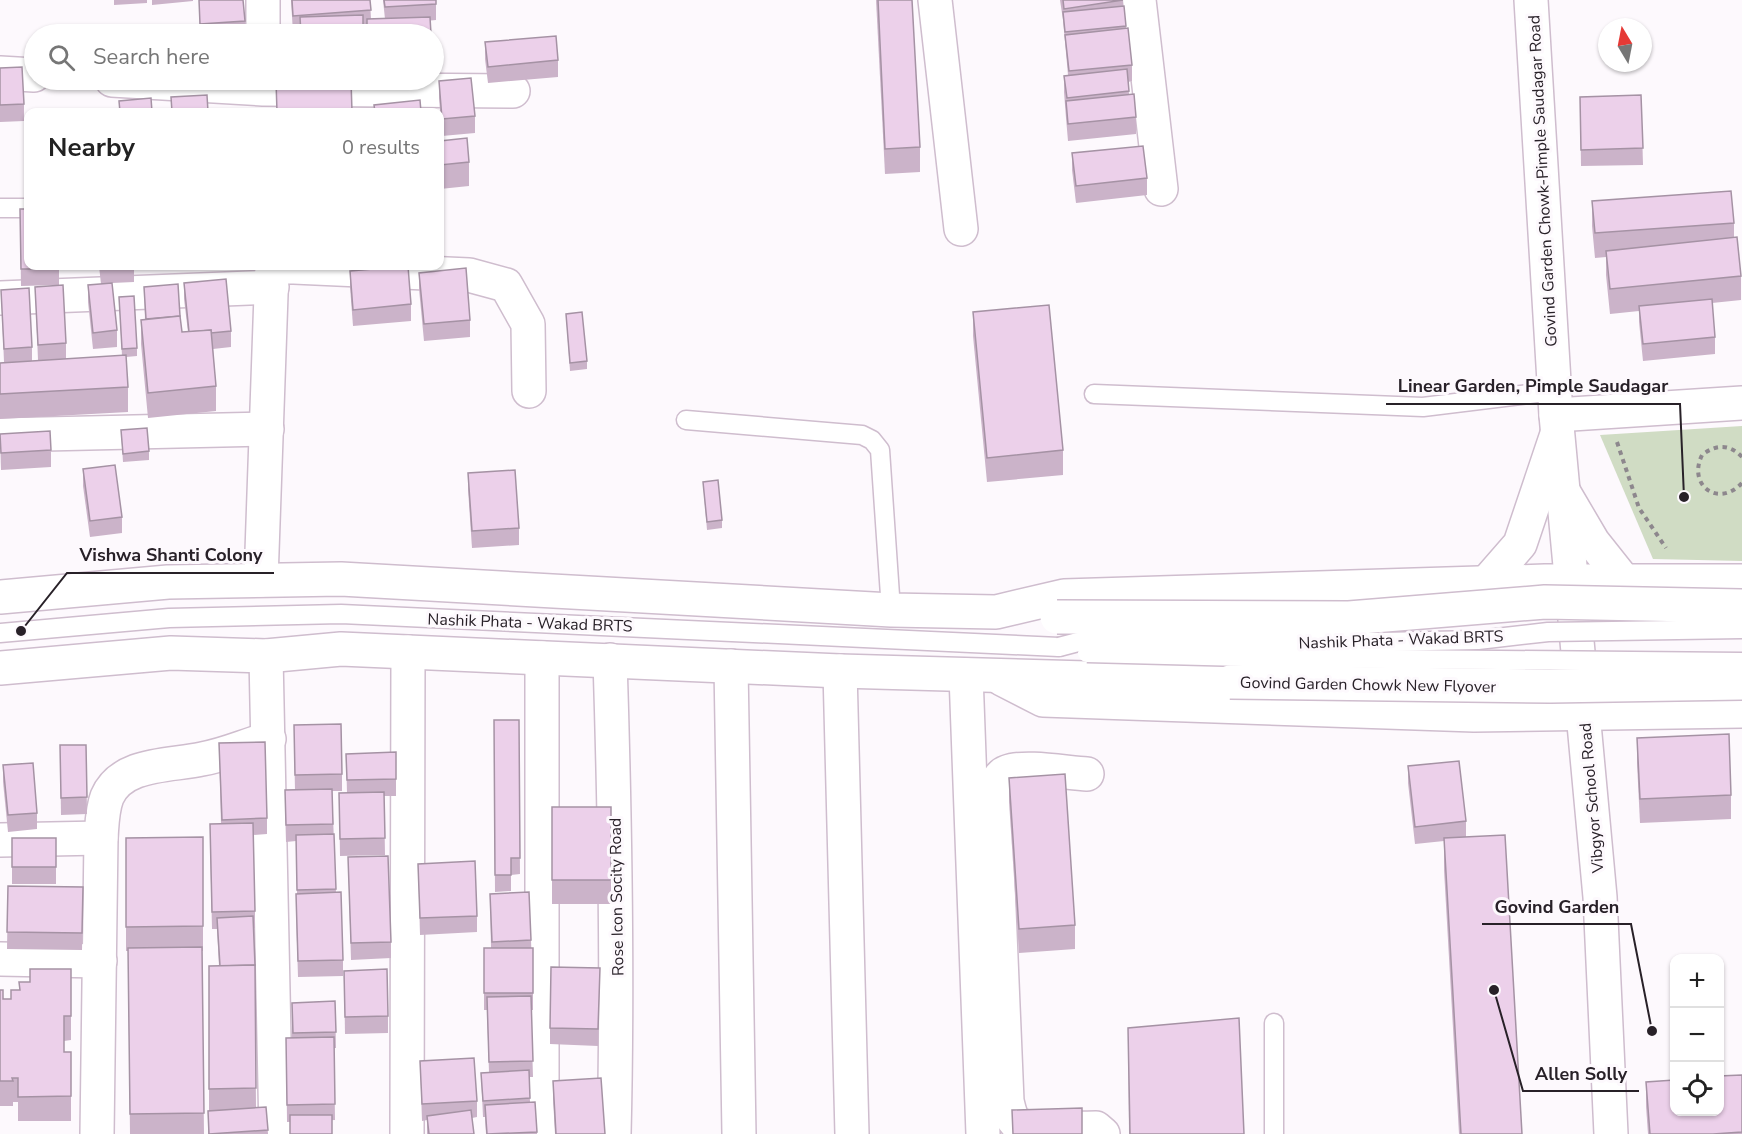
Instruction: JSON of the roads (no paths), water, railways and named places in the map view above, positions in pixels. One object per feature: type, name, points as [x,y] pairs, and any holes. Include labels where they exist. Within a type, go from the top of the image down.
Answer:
[{"type":"street","points":[[263,0],[263,24]]},
{"type":"street","points":[[935,0],[961,229]]},
{"type":"street","points":[[1139,0],[1161,189]]},
{"type":"street","name":"Govind Garden Chowk-Pimple Saudagar Road","points":[[1531,0],[1556,413],[1572,582]]},
{"type":"street","points":[[0,73],[24,74]]},
{"type":"street","points":[[220,90],[263,94],[513,91]]},
{"type":"street","points":[[261,580],[272,270]]},
{"type":"street","points":[[360,270],[469,275],[506,285],[528,324],[529,391]]},
{"type":"street","points":[[0,298],[272,287]]},
{"type":"street","points":[[1486,583],[1520,544],[1556,413],[1742,403]]},
{"type":"street","points":[[0,435],[267,429]]},
{"type":"street","points":[[1563,491],[1593,542],[1624,581]]},
{"type":"street","points":[[0,597],[168,582],[365,580],[891,610],[996,612],[1064,596],[1486,583],[1742,581]]},
{"type":"street","name":"Vibgyor School Road","points":[[1572,582],[1600,897],[1611,1134]]},
{"type":"street","points":[[996,612],[1058,632],[1349,618],[1545,602],[1742,606]]},
{"type":"street","name":"Govind Garden Chowk New Flyover","points":[[0,668],[171,653],[266,656],[341,650],[840,671],[1230,682],[1550,687],[1742,683]]},
{"type":"street","points":[[407,1134],[408,652]]},
{"type":"street","points":[[266,656],[276,1134]]},
{"type":"street","points":[[542,658],[542,1134]]},
{"type":"street","name":"Rose Icon Socity Road","points":[[610,660],[616,839],[614,1134]]},
{"type":"street","points":[[731,666],[739,1134]]},
{"type":"street","points":[[840,671],[852,1134]]},
{"type":"street","points":[[983,1134],[980,675],[1043,700],[1474,715],[1742,711]]},
{"type":"street","points":[[98,1134],[101,838],[108,795],[124,776],[149,767],[228,753],[244,745],[269,739]]},
{"type":"street","points":[[1087,774],[1018,770],[1006,772],[996,780],[994,790],[1007,1089],[1010,1114],[1017,1124],[1029,1127],[1096,1128],[1103,1134]]},
{"type":"street","points":[[0,840],[101,838]]},
{"type":"street","points":[[0,959],[100,961]]},
{"type":"lane","points":[[0,208],[24,208]]},
{"type":"lane","points":[[1094,394],[1556,413]]},
{"type":"lane","points":[[686,420],[862,435],[872,440],[880,450],[891,610]]},
{"type":"lane","name":"Nashik Phata - Wakad BRTS","points":[[0,633],[170,618],[341,614],[1058,632],[1078,642],[1382,642],[1478,640],[1548,632],[1742,629]]},
{"type":"lane","name":"Nashik Phata - Wakad BRTS","points":[[1058,632],[1094,654],[1742,662]]},
{"type":"lane","points":[[1274,1023],[1274,1134]]},
{"type":"place","name":"Linear Garden, Pimple Saudagar","points":[[1684,497]]},
{"type":"place","name":"Vishwa Shanti Colony","points":[[21,631]]},
{"type":"place","name":"Allen Solly","points":[[1494,990]]},
{"type":"place","name":"Govind Garden","points":[[1652,1031]]}]
